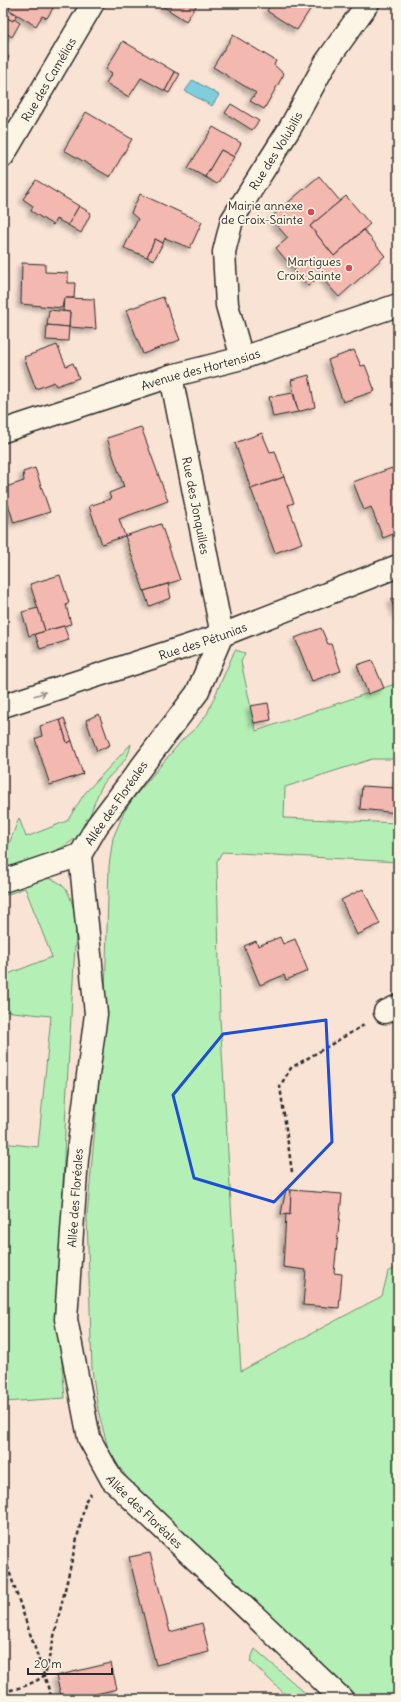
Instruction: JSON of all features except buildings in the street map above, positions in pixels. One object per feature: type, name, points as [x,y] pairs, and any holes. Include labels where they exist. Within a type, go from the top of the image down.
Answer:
[{"type":"street","name":"Rue des Camélias","points":[[3,156],[93,3]]},
{"type":"street","name":"Rue des Volubilis","points":[[242,358],[226,305],[224,252],[232,220],[290,128],[326,62],[368,3]]},
{"type":"street","name":"Avenue des Hortensias","points":[[3,430],[171,376],[242,358],[398,305]]},
{"type":"street","name":"Rue des Jonquilles","points":[[171,376],[222,635]]},
{"type":"street","name":"Rue des Pétunias","points":[[3,706],[222,635],[398,566]]},
{"type":"street","name":"Allée des Floréales","points":[[222,635],[197,693],[97,826],[80,855],[96,1014],[77,1158],[66,1319],[89,1438],[112,1480],[342,1699]]},
{"type":"street","points":[[3,882],[80,855]]},
{"type":"path","points":[[292,1172],[280,1086],[284,1078],[291,1068],[391,1009]]},
{"type":"path","points":[[3,1692],[37,1682],[45,1675],[86,1500],[92,1492],[112,1480]]},
{"type":"path","points":[[3,1553],[52,1699]]},
{"type":"highlighted area","points":[[326,1020],[332,1142],[274,1202],[194,1178],[173,1095],[223,1034]]},
{"type":"green space","points":[[235,650],[245,653],[241,662],[256,731],[398,683],[398,759],[372,759],[285,787],[284,818],[398,823],[398,862],[222,852],[217,861],[220,1018],[241,1371],[382,1296],[388,1272],[398,1267],[398,1699],[360,1699],[132,1485],[109,1452],[98,1410],[92,1369],[87,1217],[104,1025],[109,866],[113,838],[124,812],[135,796],[183,739],[197,727],[207,714]]},
{"type":"green space","points":[[131,744],[130,751],[123,762],[102,786],[85,826],[75,838],[67,845],[46,855],[3,869],[3,846],[9,844],[19,818],[26,837],[67,821],[85,793]]},
{"type":"green space","points":[[39,877],[54,880],[65,888],[69,894],[75,915],[76,929],[66,1104],[58,1320],[65,1398],[3,1402],[3,1143],[38,1147],[51,1016],[3,1011],[3,976],[52,957],[25,888],[3,896],[3,889]]},
{"type":"green space","points":[[255,1649],[312,1699],[290,1699],[250,1661]]},
{"type":"water","points":[[193,80],[219,95],[212,106],[185,91]]},
{"type":"place","name":"Mairie annexe de Croix-Sainte","points":[[311,212]]},
{"type":"place","name":"Martigues Croix Sainte","points":[[349,268]]}]
